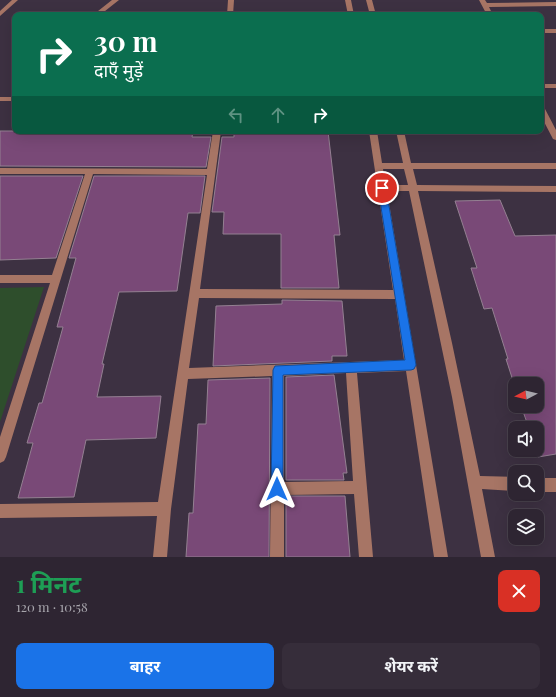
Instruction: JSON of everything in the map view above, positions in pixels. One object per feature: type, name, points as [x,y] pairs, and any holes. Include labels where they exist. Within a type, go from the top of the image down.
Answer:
[{"type":"street","points":[[0,14],[15,0]]},
{"type":"street","points":[[100,12],[116,0]]},
{"type":"street","points":[[230,12],[231,0]]},
{"type":"street","points":[[348,0],[350,12]]},
{"type":"street","points":[[369,0],[372,12]]},
{"type":"street","points":[[488,12],[483,2],[556,4]]},
{"type":"street","points":[[544,31],[556,31]]},
{"type":"street","points":[[544,86],[556,86]]},
{"type":"street","points":[[0,99],[12,99]]},
{"type":"street","points":[[544,115],[556,137]]},
{"type":"street","points":[[160,557],[164,509],[217,134]]},
{"type":"street","points":[[374,134],[441,557]]},
{"type":"street","points":[[401,134],[414,189],[475,482],[488,557]]},
{"type":"street","points":[[379,166],[556,166]]},
{"type":"street","points":[[0,171],[212,172]]},
{"type":"street","points":[[0,457],[90,171]]},
{"type":"street","points":[[382,188],[556,189]]},
{"type":"street","points":[[0,279],[56,278]]},
{"type":"street","points":[[195,293],[399,295]]},
{"type":"street","points":[[184,374],[411,365]]},
{"type":"street","points":[[351,367],[366,557]]},
{"type":"street","points":[[277,557],[278,370]]},
{"type":"street","points":[[475,482],[508,484]]},
{"type":"street","points":[[544,485],[556,485]]},
{"type":"street","points":[[277,489],[360,487]]},
{"type":"street","points":[[0,511],[164,509]]},
{"type":"green space","points":[[44,287],[0,422],[0,288]]},
{"type":"building","points":[[0,131],[12,131],[12,134],[192,134],[192,137],[211,137],[206,167],[0,166]]},
{"type":"building","points":[[234,134],[328,134],[340,235],[334,235],[339,288],[281,288],[281,234],[223,234],[224,212],[212,212],[222,137],[234,137]]},
{"type":"building","points":[[0,176],[83,176],[56,258],[0,260]]},
{"type":"building","points":[[94,176],[205,176],[200,213],[188,213],[177,291],[119,292],[102,364],[104,364],[97,397],[161,396],[156,438],[86,440],[74,497],[18,498],[33,443],[27,443],[39,403],[42,403],[63,327],[57,327],[76,258],[69,258]]},
{"type":"building","points":[[500,200],[515,236],[556,235],[556,454],[544,456],[544,421],[526,421],[524,413],[544,413],[544,377],[512,377],[506,359],[508,359],[492,308],[484,309],[471,268],[477,268],[455,201]]},
{"type":"building","points":[[282,300],[342,301],[347,356],[332,356],[332,361],[213,366],[216,306],[282,304]]},
{"type":"building","points":[[334,375],[347,473],[343,473],[344,480],[286,480],[286,377]]},
{"type":"building","points":[[270,378],[269,557],[186,557],[189,513],[193,513],[198,424],[206,424],[208,380]]},
{"type":"building","points":[[286,496],[345,496],[350,557],[286,557]]},
{"type":"route","points":[[277,489],[278,370],[411,365],[382,188]]}]
